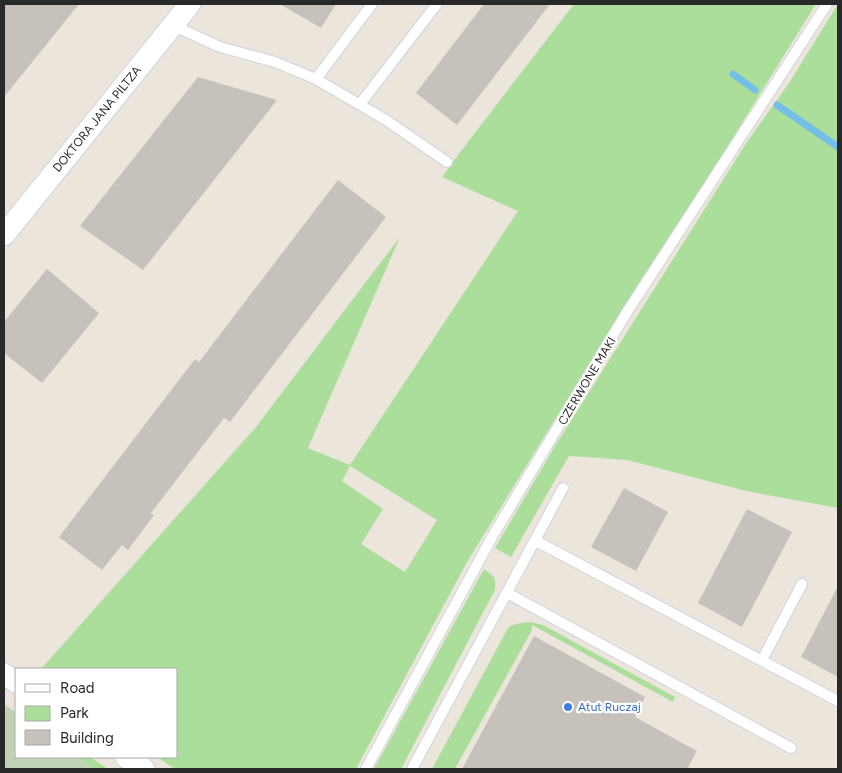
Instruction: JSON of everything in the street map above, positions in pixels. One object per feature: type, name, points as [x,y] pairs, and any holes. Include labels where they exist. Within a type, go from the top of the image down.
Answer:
[{"type":"street","name":"DOKTORA JANA PILTZA","points":[[4,235],[190,4]]},
{"type":"street","points":[[4,674],[15,681]]},
{"type":"street","points":[[128,758],[144,769]]},
{"type":"lane","points":[[316,79],[372,4]]},
{"type":"lane","points":[[360,104],[437,4]]},
{"type":"lane","name":"CZERWONE MAKI","points":[[366,769],[492,537],[627,312],[827,4]]},
{"type":"lane","points":[[172,25],[220,47],[275,62],[316,79],[386,120],[447,162]]},
{"type":"lane","points":[[412,769],[563,488]]},
{"type":"lane","points":[[536,541],[838,701]]},
{"type":"lane","points":[[762,660],[802,584]]},
{"type":"lane","points":[[507,593],[791,748]]},
{"type":"green space","points":[[574,4],[816,4],[467,562],[356,769],[175,769],[158,758],[178,758],[178,668],[42,668],[256,427],[400,237],[308,448],[350,465],[518,211],[442,177]],"holes":[[[350,466],[437,520],[405,572],[361,544],[383,509],[342,481]]]},
{"type":"green space","points":[[838,4],[838,508],[746,491],[627,460],[569,456],[511,557],[495,548],[555,446],[747,142],[789,83]]},
{"type":"green space","points":[[484,569],[494,577],[495,590],[401,769],[374,769]]},
{"type":"green space","points":[[530,622],[543,625],[675,697],[673,702],[532,625],[532,630],[455,769],[432,769],[508,628],[515,624]]},
{"type":"green space","points":[[6,705],[15,712],[15,758],[77,758],[93,769],[4,769],[4,708]]},
{"type":"green space","points":[[77,758],[92,758],[108,769],[93,769]]},
{"type":"building","points":[[4,4],[79,4],[4,97]]},
{"type":"building","points":[[280,4],[336,4],[321,28]]},
{"type":"building","points":[[484,4],[550,4],[457,125],[416,93]]},
{"type":"building","points":[[198,77],[277,100],[143,270],[80,226]]},
{"type":"building","points":[[338,180],[386,217],[230,422],[224,418],[151,513],[154,515],[128,550],[122,545],[102,570],[59,537],[195,359],[199,362]]},
{"type":"building","points":[[47,269],[99,313],[42,383],[4,353],[4,322]]},
{"type":"building","points":[[624,488],[668,512],[636,571],[591,547]]},
{"type":"building","points":[[747,509],[792,532],[742,627],[698,603]]},
{"type":"building","points":[[838,586],[838,677],[801,657]]},
{"type":"building","name":"Atut Ruczaj","points":[[534,636],[645,697],[635,717],[697,751],[687,769],[462,769]]},
{"type":"waterway","points":[[733,74],[755,90]]},
{"type":"waterway","points":[[777,105],[838,147]]},
{"type":"place","name":"Atut Ruczaj","points":[[568,707]]}]
